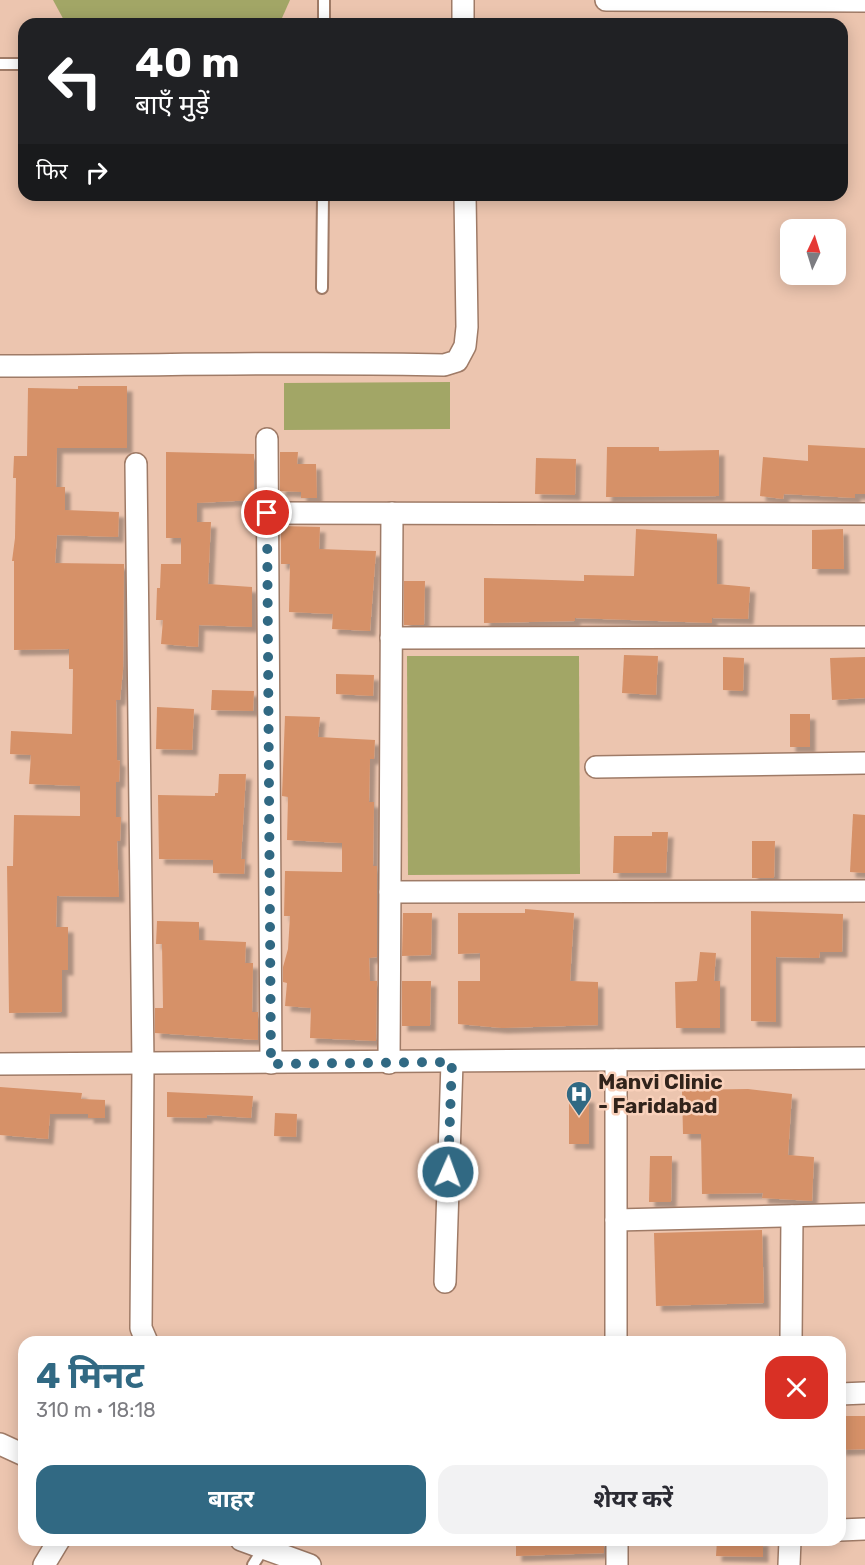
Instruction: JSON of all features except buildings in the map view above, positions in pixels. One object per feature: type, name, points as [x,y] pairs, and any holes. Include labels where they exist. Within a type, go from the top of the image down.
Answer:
[{"type":"street","points":[[463,0],[463,18]]},
{"type":"street","points":[[606,0],[865,1]]},
{"type":"street","points":[[0,366],[266,366],[316,362],[444,365],[457,360],[465,346],[467,327],[465,201]]},
{"type":"street","points":[[267,439],[271,1064]]},
{"type":"street","points":[[136,464],[143,1065],[141,1328],[144,1336]]},
{"type":"street","points":[[267,513],[865,514]]},
{"type":"street","points":[[389,1063],[392,513]]},
{"type":"street","points":[[391,638],[865,638]]},
{"type":"street","points":[[596,767],[865,764]]},
{"type":"street","points":[[390,892],[865,891]]},
{"type":"street","points":[[0,1064],[143,1065],[865,1058]]},
{"type":"street","points":[[616,1060],[616,1336]]},
{"type":"street","points":[[445,1282],[452,1062]]},
{"type":"street","points":[[616,1220],[865,1214]]},
{"type":"street","points":[[791,1336],[792,1216]]},
{"type":"street","points":[[846,1394],[865,1393]]},
{"type":"street","points":[[0,1444],[18,1452]]},
{"type":"street","points":[[846,1530],[865,1529]]},
{"type":"street","points":[[44,1565],[55,1546]]},
{"type":"street","points":[[247,1546],[258,1557],[310,1565]]},
{"type":"street","points":[[617,1546],[617,1565]]},
{"type":"street","points":[[789,1565],[790,1546]]},
{"type":"lane","points":[[324,0],[324,18]]},
{"type":"lane","points":[[0,64],[18,64]]},
{"type":"lane","points":[[322,288],[323,201]]},
{"type":"green space","points":[[53,0],[290,0],[282,18],[63,18]]},
{"type":"green space","points":[[450,382],[450,429],[284,430],[284,383]]},
{"type":"green space","points":[[407,656],[579,656],[580,874],[408,875]]},
{"type":"place","name":"Manvi Clinic - Faridabad","points":[[579,1117]]},
{"type":"route","points":[[267,513],[271,1064],[452,1062],[448,1172]]}]
